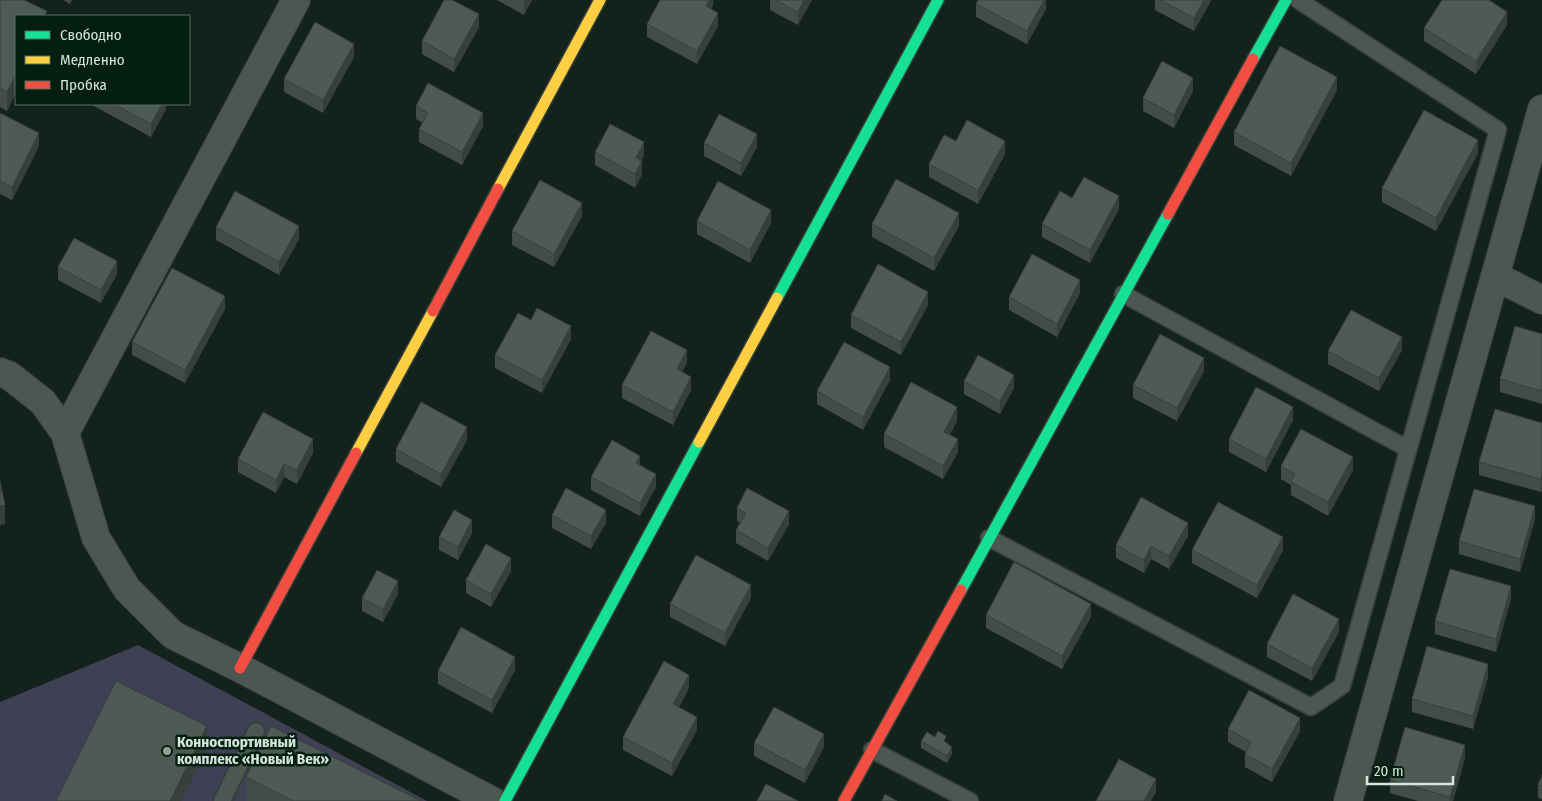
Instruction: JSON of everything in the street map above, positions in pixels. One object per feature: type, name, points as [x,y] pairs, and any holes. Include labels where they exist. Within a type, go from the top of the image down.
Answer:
[{"type":"street","points":[[65,433],[296,0]]},
{"type":"street","points":[[240,668],[600,0]]},
{"type":"street","points":[[504,801],[938,0]]},
{"type":"street","points":[[844,801],[1286,0]]},
{"type":"street","points":[[1348,801],[1495,276],[1540,125]]},
{"type":"street","points":[[1495,276],[1542,300]]},
{"type":"street","points":[[0,372],[10,376],[43,402],[65,433],[96,538],[127,589],[173,635],[240,668],[492,801]]},
{"type":"lane","points":[[989,538],[1311,706],[1342,686],[1498,130],[1298,0]]},
{"type":"lane","points":[[1123,294],[1408,449]]},
{"type":"lane","points":[[222,801],[256,731]]},
{"type":"lane","points":[[872,750],[970,801]]},
{"type":"shaded area","name":"Конноспортивный комплекс «Новый Век»","points":[[138,645],[427,801],[0,801],[0,702]]},
{"type":"building","points":[[0,0],[24,0],[47,11],[45,15],[15,15],[15,76],[7,92],[0,88]]},
{"type":"building","points":[[444,0],[452,0],[479,14],[454,59],[422,41]]},
{"type":"building","points":[[660,0],[709,0],[706,6],[718,13],[697,51],[647,24]]},
{"type":"building","points":[[775,0],[804,0],[798,12]]},
{"type":"building","points":[[978,0],[1044,0],[1027,31],[976,4]]},
{"type":"building","points":[[1160,0],[1204,0],[1194,18]]},
{"type":"building","points":[[1442,0],[1489,0],[1507,12],[1476,61],[1424,28]]},
{"type":"building","points":[[315,22],[354,44],[323,100],[284,79]]},
{"type":"building","points":[[1280,46],[1337,77],[1291,163],[1234,132]]},
{"type":"building","points":[[1162,61],[1193,78],[1174,115],[1143,98]]},
{"type":"building","points":[[428,83],[483,113],[462,152],[419,129],[428,113],[416,106]]},
{"type":"building","points":[[116,105],[161,105],[151,124]]},
{"type":"building","points":[[1424,110],[1478,140],[1436,218],[1382,188]]},
{"type":"building","points":[[0,113],[39,133],[12,187],[0,181]]},
{"type":"building","points":[[719,114],[757,134],[741,163],[704,143]]},
{"type":"building","points":[[967,120],[1005,141],[978,190],[929,164],[944,135],[956,141]]},
{"type":"building","points":[[610,124],[644,142],[636,158],[642,161],[635,174],[595,152]]},
{"type":"building","points":[[1084,177],[1119,196],[1090,250],[1042,224],[1060,191],[1072,198]]},
{"type":"building","points":[[896,179],[959,213],[934,258],[872,224]]},
{"type":"building","points":[[540,180],[582,203],[554,254],[512,231]]},
{"type":"building","points":[[718,181],[771,210],[750,250],[697,221]]},
{"type":"building","points":[[235,191],[299,226],[279,262],[216,227]]},
{"type":"building","points":[[74,238],[117,261],[101,290],[58,267]]},
{"type":"building","points":[[1032,254],[1080,280],[1057,324],[1009,297]]},
{"type":"building","points":[[878,264],[928,292],[901,342],[851,315]]},
{"type":"building","points":[[172,268],[225,296],[185,370],[132,342]]},
{"type":"building","points":[[537,308],[571,326],[542,380],[495,355],[518,313],[531,320]]},
{"type":"building","points":[[1351,310],[1402,337],[1379,378],[1328,351]]},
{"type":"building","points":[[1515,326],[1542,334],[1542,391],[1500,379]]},
{"type":"building","points":[[651,331],[687,350],[677,369],[691,377],[673,412],[622,385]]},
{"type":"building","points":[[1160,334],[1204,358],[1177,408],[1133,385]]},
{"type":"building","points":[[844,342],[890,367],[863,417],[817,391]]},
{"type":"building","points":[[978,355],[1014,375],[1000,401],[964,381]]},
{"type":"building","points":[[911,382],[957,407],[944,432],[958,439],[943,466],[884,434]]},
{"type":"building","points":[[1256,387],[1293,407],[1266,459],[1229,439]]},
{"type":"building","points":[[421,402],[467,427],[441,474],[396,449]]},
{"type":"building","points":[[1495,409],[1542,423],[1541,479],[1479,462]]},
{"type":"building","points":[[263,412],[313,439],[297,470],[284,464],[276,480],[238,459]]},
{"type":"building","points":[[1301,429],[1353,457],[1328,502],[1291,482],[1295,474],[1281,466]]},
{"type":"building","points":[[612,440],[640,456],[636,463],[656,474],[640,503],[591,477]]},
{"type":"building","points":[[0,481],[5,505],[0,506]]},
{"type":"building","points":[[566,488],[606,510],[591,536],[552,515]]},
{"type":"building","points":[[747,488],[789,511],[768,548],[736,530],[746,513],[737,508]]},
{"type":"building","points":[[1474,489],[1535,506],[1520,559],[1459,541]]},
{"type":"building","points":[[1141,497],[1188,523],[1169,556],[1151,546],[1144,560],[1116,545]]},
{"type":"building","points":[[1218,502],[1283,537],[1257,585],[1192,550]]},
{"type":"building","points":[[454,510],[472,520],[458,547],[439,537]]},
{"type":"building","points":[[486,544],[511,558],[491,594],[466,580]]},
{"type":"building","points":[[696,555],[751,585],[725,633],[670,604]]},
{"type":"building","points":[[1014,562],[1091,604],[1062,656],[986,615]]},
{"type":"building","points":[[1450,569],[1511,586],[1496,639],[1435,621]]},
{"type":"building","points":[[377,570],[398,581],[383,609],[362,598]]},
{"type":"building","points":[[1293,594],[1339,619],[1312,668],[1267,644]]},
{"type":"building","points":[[461,627],[515,657],[492,700],[438,671]]},
{"type":"building","points":[[1427,646],[1488,664],[1473,716],[1412,699]]},
{"type":"building","points":[[664,661],[689,675],[673,704],[697,717],[672,763],[623,737]]},
{"type":"building","points":[[116,681],[207,726],[170,801],[56,801]]},
{"type":"building","points":[[1249,690],[1300,718],[1272,769],[1245,754],[1251,742],[1228,729]]},
{"type":"building","points":[[774,707],[824,734],[805,770],[754,743]]},
{"type":"building","points":[[271,726],[421,801],[293,801],[246,777]]},
{"type":"building","points":[[1405,727],[1465,745],[1450,797],[1390,780]]},
{"type":"building","points":[[938,731],[946,736],[944,741],[952,747],[947,756],[921,741],[927,732],[935,737]]},
{"type":"building","points":[[1119,759],[1156,779],[1144,801],[1096,801]]},
{"type":"building","points":[[1542,775],[1542,786],[1538,785]]},
{"type":"building","points":[[766,784],[798,801],[757,801]]},
{"type":"building","points":[[885,794],[897,801],[882,801]]},
{"type":"traffic: fast","points":[[777,298],[938,0]]},
{"type":"traffic: fast","points":[[1253,59],[1286,0]]},
{"type":"traffic: fast","points":[[961,590],[1168,214]]},
{"type":"traffic: fast","points":[[505,801],[699,442]]},
{"type":"traffic: slow","points":[[498,189],[600,0]]},
{"type":"traffic: slow","points":[[699,442],[777,298]]},
{"type":"traffic: slow","points":[[356,453],[433,311]]},
{"type":"traffic: jam","points":[[1168,214],[1253,59]]},
{"type":"traffic: jam","points":[[433,311],[498,189]]},
{"type":"traffic: jam","points":[[240,668],[356,453]]},
{"type":"traffic: jam","points":[[844,801],[961,590]]},
{"type":"place","name":"Конноспортивный комплекс «Новый Век»","points":[[167,751]]}]
